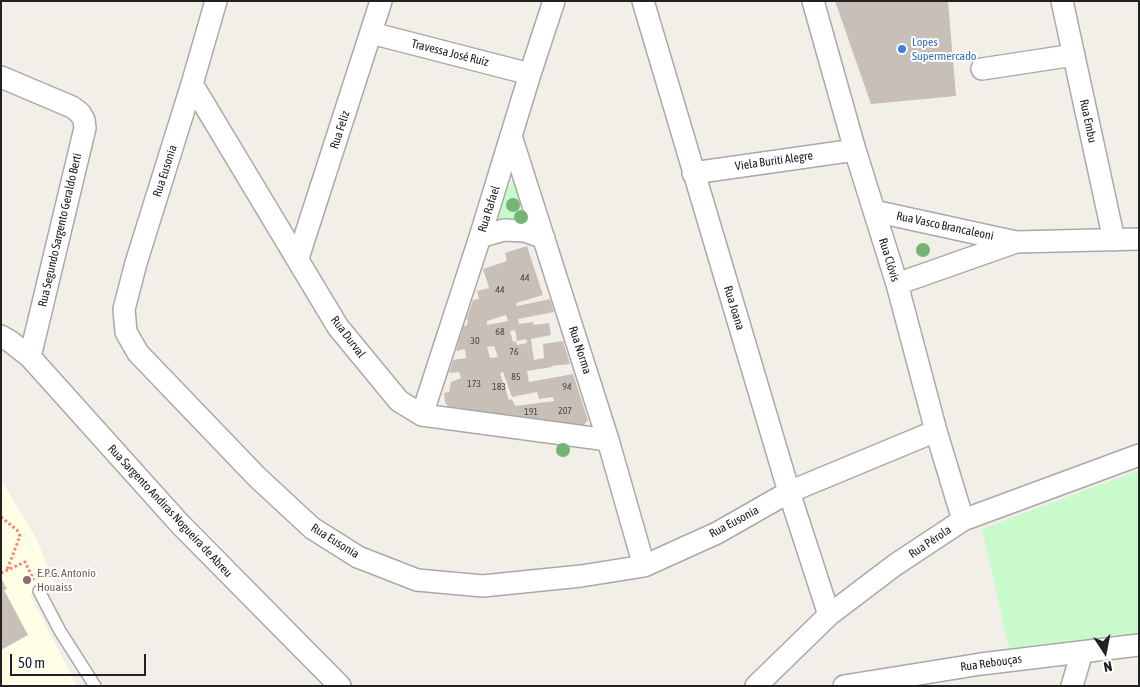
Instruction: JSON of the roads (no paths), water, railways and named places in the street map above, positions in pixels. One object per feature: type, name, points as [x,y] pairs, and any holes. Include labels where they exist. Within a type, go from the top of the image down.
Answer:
[{"type":"street","name":"Rua Eusonia","points":[[216,1],[136,263],[124,309],[126,332],[138,353],[257,477],[312,528],[358,557],[417,580],[483,586],[581,576],[644,566],[717,532],[790,492],[936,431]]},
{"type":"street","name":"Rua Feliz","points":[[298,258],[381,1]]},
{"type":"street","name":"Rua Rafael","points":[[422,415],[554,1]]},
{"type":"street","name":"Rua Joana","points":[[643,1],[693,173],[829,615]]},
{"type":"street","name":"Rua Clóvis","points":[[813,1],[855,150],[897,284],[936,431],[963,520]]},
{"type":"street","name":"Rua Embu","points":[[1062,1],[1114,240]]},
{"type":"street","name":"Travessa José Ruíz","points":[[371,33],[530,74]]},
{"type":"street","points":[[982,70],[1074,55]]},
{"type":"street","name":"Rua Segundo Sargento Geraldo Berti","points":[[1,77],[72,107],[80,113],[84,120],[85,128],[30,357]]},
{"type":"street","name":"Rua Durval","points":[[192,84],[338,327],[399,401],[422,415],[608,440]]},
{"type":"street","name":"Rua Norma","points":[[511,136],[608,440],[644,566]]},
{"type":"street","name":"Viela Buriti Alegre","points":[[693,173],[855,150]]},
{"type":"street","name":"Rua Vasco Brancaleoni","points":[[874,211],[1016,242],[1139,239]]},
{"type":"street","points":[[480,237],[504,230],[524,231],[544,238]]},
{"type":"street","name":"Rua Vasco Brancaleoni","points":[[897,284],[1016,242]]},
{"type":"street","name":"Rua Sargento Andiras Nogueira de Abreu","points":[[1,336],[30,357],[180,524],[340,686]]},
{"type":"street","name":"Rua Pérola","points":[[756,686],[829,615],[895,566],[963,520],[1139,455]]},
{"type":"street","name":"Rua Rebouças","points":[[844,686],[981,664],[1139,646]]},
{"type":"street","points":[[1072,686],[1082,652]]},
{"type":"lane","points":[[39,591],[60,632],[94,686]]},
{"type":"place","name":"Lopes Supermercado","points":[[902,49]]},
{"type":"place","name":"E.P.G. Antonio Houaiss","points":[[27,580]]}]
